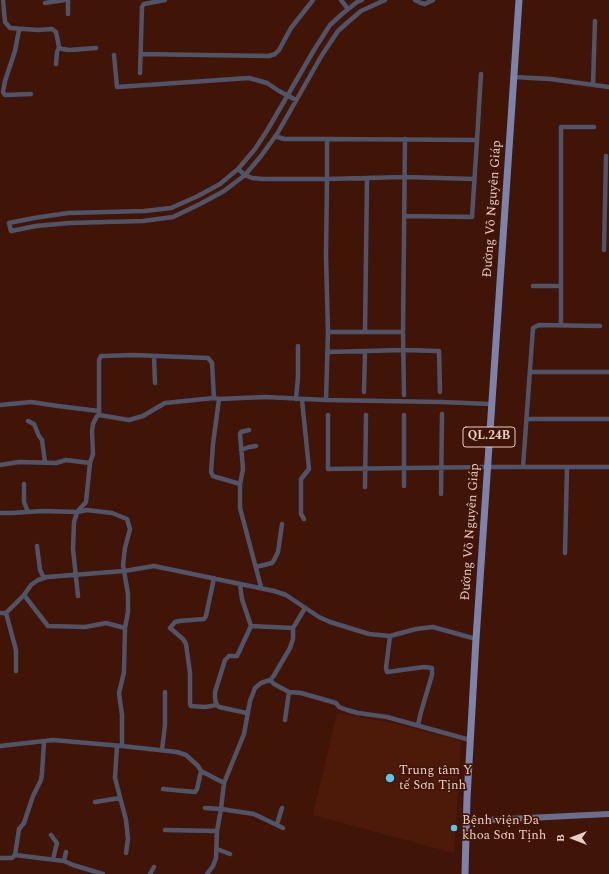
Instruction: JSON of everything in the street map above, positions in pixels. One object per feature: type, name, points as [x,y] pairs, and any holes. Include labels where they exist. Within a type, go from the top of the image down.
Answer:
[{"type":"main road","name":"Đường Võ Nguyên Giáp","points":[[465,874],[470,740],[476,639],[519,0]]},
{"type":"street","points":[[3,0],[5,22],[7,26],[19,30],[52,29],[56,32],[59,47],[56,64]]},
{"type":"street","points":[[45,3],[64,0]]},
{"type":"street","points":[[68,0],[68,14]]},
{"type":"street","points":[[140,73],[142,7],[144,4],[165,0]]},
{"type":"street","points":[[141,54],[269,56],[275,54],[279,50],[291,28],[313,0]]},
{"type":"street","points":[[341,0],[348,9]]},
{"type":"street","points":[[362,0],[348,9],[330,25],[255,149],[238,169],[220,184],[171,208],[144,211],[68,213],[9,223],[11,231],[69,222],[143,221],[173,216],[224,191],[245,175],[261,156],[275,136],[322,55],[342,27],[361,11],[385,0]]},
{"type":"street","points":[[415,0],[425,4],[433,0]]},
{"type":"street","points":[[336,20],[342,27]]},
{"type":"street","points":[[593,85],[595,21]]},
{"type":"street","points":[[19,30],[15,51],[3,92],[5,95],[31,94]]},
{"type":"street","points":[[59,47],[70,50],[96,48]]},
{"type":"street","points":[[114,55],[117,87],[249,78],[268,83],[296,100]]},
{"type":"street","points":[[405,216],[472,217],[481,74]]},
{"type":"street","points":[[514,76],[609,87]]},
{"type":"street","points":[[561,325],[561,127],[594,127]]},
{"type":"street","points":[[275,136],[284,140],[477,140]]},
{"type":"street","points":[[326,400],[328,332],[326,256],[327,139]]},
{"type":"street","points":[[404,395],[403,332],[405,139]]},
{"type":"street","points":[[604,250],[606,156]]},
{"type":"street","points":[[238,169],[245,175],[252,178],[262,179],[367,179],[404,177],[474,179]]},
{"type":"street","points":[[365,332],[367,179]]},
{"type":"street","points":[[534,286],[561,286]]},
{"type":"street","points":[[523,467],[528,419],[533,328],[539,325],[600,326]]},
{"type":"street","points":[[328,332],[403,332]]},
{"type":"street","points":[[296,399],[298,346]]},
{"type":"street","points":[[327,352],[365,350],[438,351],[440,392]]},
{"type":"street","points":[[364,392],[365,350]]},
{"type":"street","points":[[78,596],[75,576],[74,522],[77,512],[86,502],[90,463],[93,454],[93,424],[99,413],[99,360],[101,356],[133,355],[208,358],[212,363],[216,398],[211,472],[213,476],[240,484]]},
{"type":"street","points":[[154,357],[155,383]]},
{"type":"street","points":[[530,372],[609,372]]},
{"type":"street","points":[[0,405],[31,402],[99,413],[129,420],[143,416],[165,403],[216,398],[265,397],[302,400],[491,404]]},
{"type":"street","points":[[302,400],[309,470],[301,479],[301,514],[304,519]]},
{"type":"street","points":[[365,487],[366,414]]},
{"type":"street","points":[[441,494],[442,414]]},
{"type":"street","points":[[328,415],[328,469],[609,467]]},
{"type":"street","points":[[404,415],[404,486]]},
{"type":"street","points":[[528,419],[609,419]]},
{"type":"street","points":[[28,421],[34,424],[38,436],[42,440],[45,462]]},
{"type":"street","points":[[249,430],[241,432],[242,469],[240,484],[240,508],[261,587]]},
{"type":"street","points":[[241,450],[256,446]]},
{"type":"street","points":[[0,465],[19,462],[56,463],[66,460],[90,463]]},
{"type":"street","points":[[565,553],[567,467]]},
{"type":"street","points":[[24,484],[24,502],[28,512]]},
{"type":"street","points":[[0,513],[42,511],[77,512],[87,510],[112,513],[127,519],[130,529],[125,548],[123,565],[128,594],[128,612],[124,628],[124,672],[119,693],[122,715],[120,746],[115,778],[126,820],[128,839],[126,853]]},
{"type":"street","points":[[256,567],[272,563],[274,560],[278,552],[282,524]]},
{"type":"street","points":[[37,546],[40,570],[44,578]]},
{"type":"street","points":[[0,614],[6,613],[24,595],[31,585],[44,578],[124,571],[154,566],[261,587],[286,594],[319,617],[344,627],[369,634],[390,636],[416,629],[433,627],[476,639]]},
{"type":"street","points":[[214,578],[206,616],[204,619],[179,621],[170,628],[185,641],[186,644],[190,673],[191,706],[205,707],[217,705],[219,707],[247,713]]},
{"type":"street","points":[[217,705],[215,692],[225,660],[228,656],[237,656],[251,626],[242,599],[240,584]]},
{"type":"street","points":[[24,595],[48,626],[85,627],[106,623],[124,628]]},
{"type":"street","points":[[207,874],[213,866],[216,858],[217,831],[224,782],[244,734],[250,701],[255,688],[273,677],[290,648],[293,639],[293,628],[305,608]]},
{"type":"street","points":[[6,613],[16,650],[16,672]]},
{"type":"street","points":[[251,626],[293,628]]},
{"type":"street","points":[[390,636],[386,668],[387,672],[424,667],[432,668],[432,675],[418,725]]},
{"type":"street","points":[[270,680],[274,684],[289,692],[301,693],[336,703],[339,707],[358,713],[387,717],[470,740]]},
{"type":"street","points":[[162,750],[165,725],[165,692]]},
{"type":"street","points":[[285,720],[289,692]]},
{"type":"street","points":[[0,746],[60,741],[162,750],[186,755],[198,766],[201,771],[224,782]]},
{"type":"street","points":[[15,855],[19,829],[24,823],[33,796],[41,780],[44,742]]},
{"type":"street","points":[[163,789],[194,792],[197,789],[201,771]]},
{"type":"street","points":[[95,802],[120,798]]},
{"type":"street","points":[[205,808],[254,814],[283,828]]},
{"type":"street","points":[[277,824],[282,808]]},
{"type":"street","points":[[467,821],[609,814]]},
{"type":"street","points":[[164,830],[217,831]]},
{"type":"street","points":[[51,834],[57,843],[53,859]]},
{"type":"street","points":[[217,849],[230,854]]},
{"type":"street","points":[[64,861],[66,852]]},
{"type":"street","points":[[0,858],[12,858],[15,855],[53,859],[64,861],[73,866],[103,874]]},
{"type":"street","points":[[150,874],[154,867]]},
{"type":"shaded area","name":"Trung tâm Y tế Sơn Tịnh","points":[[337,713],[397,724],[461,741],[454,853],[313,815]]},
{"type":"place","name":"Trung tâm Y tế Sơn Tịnh","points":[[390,778]]},
{"type":"place","name":"Bệnh viện Đa khoa Sơn Tịnh","points":[[454,828]]}]
